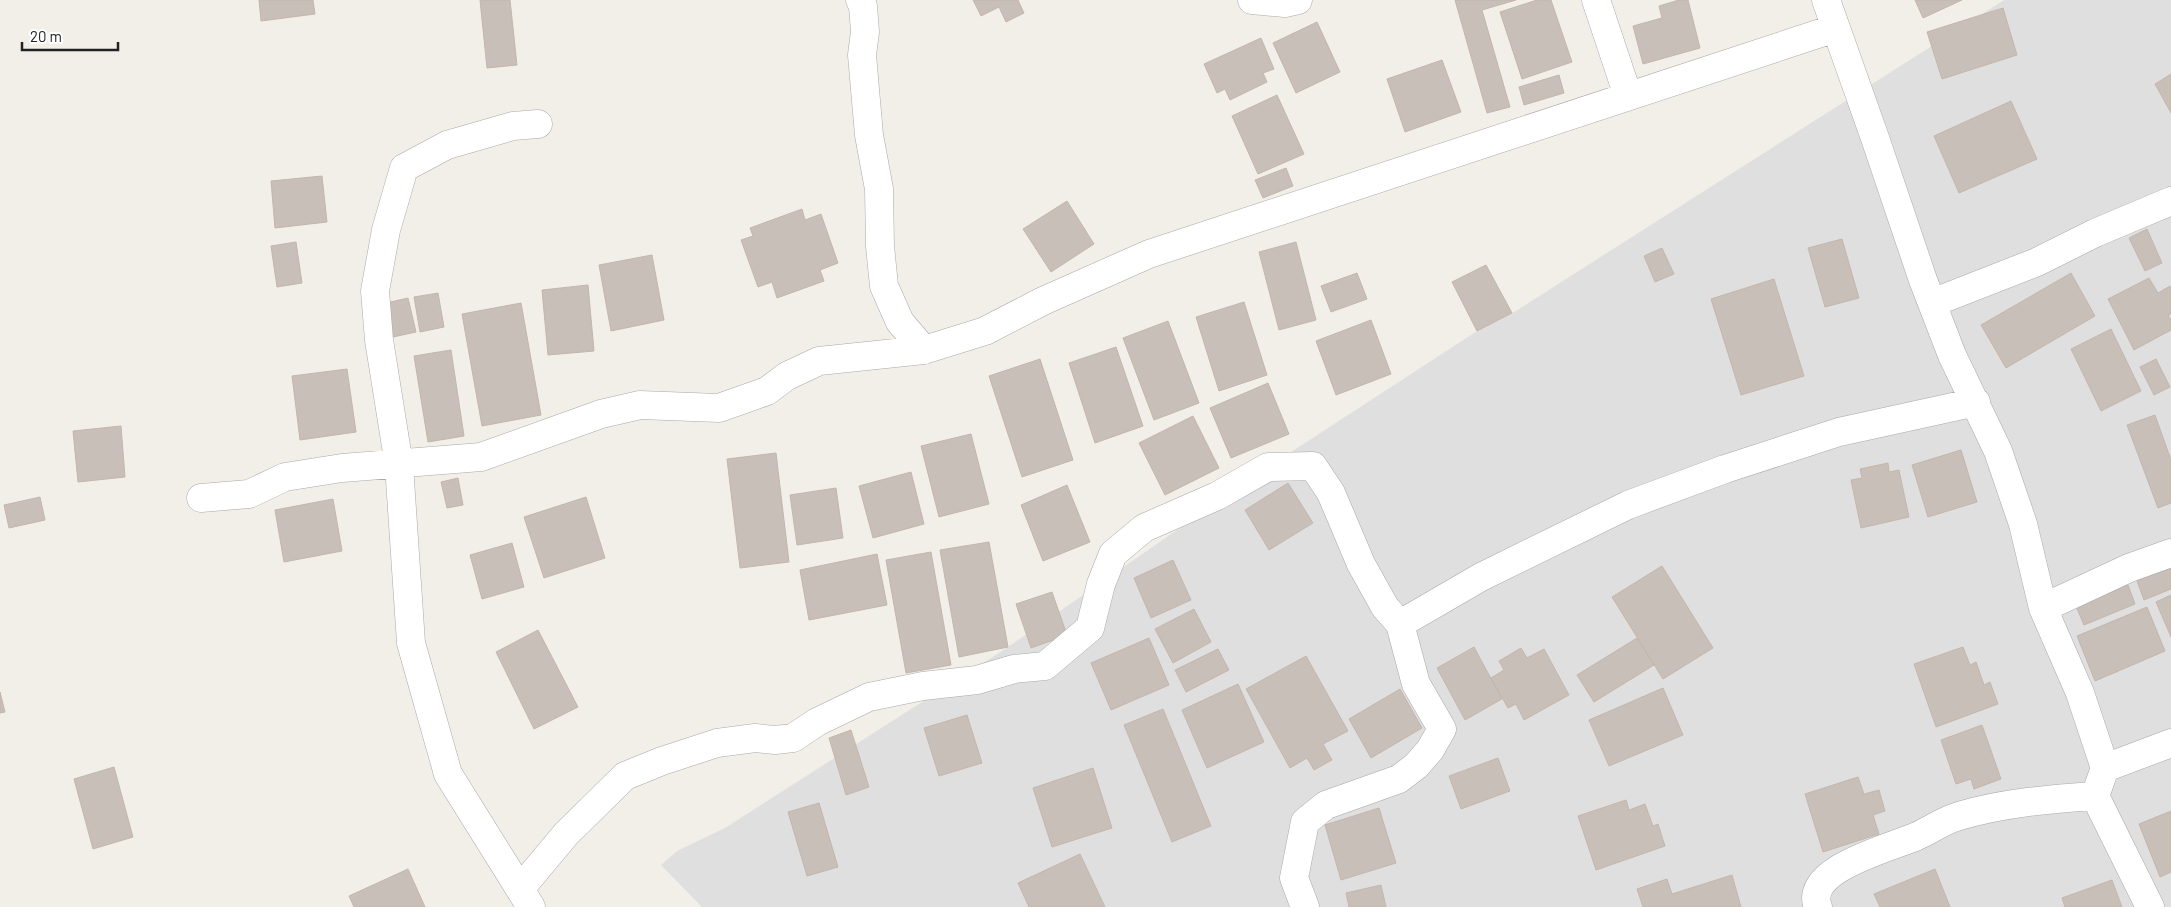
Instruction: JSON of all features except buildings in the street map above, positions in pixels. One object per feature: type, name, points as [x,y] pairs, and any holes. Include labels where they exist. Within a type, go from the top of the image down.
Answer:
[{"type":"street","points":[[860,0],[863,6],[865,32],[862,55],[869,135],[879,189],[880,246],[884,286],[900,322],[924,350]]},
{"type":"street","points":[[1252,0],[1285,3],[1298,0]]},
{"type":"street","points":[[1596,0],[1628,96]]},
{"type":"street","points":[[1826,0],[1932,303],[1952,355],[1998,450],[2023,524],[2043,608],[2080,693],[2105,768],[2095,796],[2150,907]]},
{"type":"street","points":[[201,498],[248,494],[285,477],[342,468],[399,465],[480,457],[601,414],[640,405],[720,408],[767,391],[787,376],[819,361],[924,350],[985,331],[1043,301],[1149,254],[1836,28]]},
{"type":"street","points":[[538,124],[513,126],[448,145],[404,168],[386,230],[375,291],[378,340],[399,465],[411,643],[448,774],[526,898],[566,834],[625,776],[662,761],[717,743],[755,738],[775,740],[793,738],[817,722],[869,697],[923,686],[977,680],[1014,669],[1045,666],[1090,628],[1101,584],[1113,554],[1144,528],[1217,496],[1268,467],[1313,466],[1330,493],[1361,564],[1385,607],[1400,624],[1416,684],[1442,728],[1430,750],[1416,766],[1399,779],[1326,804],[1305,822],[1294,878],[1306,907]]},
{"type":"street","points":[[1932,303],[2037,262],[2095,233],[2171,201]]},
{"type":"street","points":[[1400,624],[1481,577],[1628,505],[1726,469],[1839,432],[1976,402]]},
{"type":"street","points":[[2043,608],[2129,568],[2171,553]]},
{"type":"street","points":[[2105,768],[2171,743]]},
{"type":"street","points":[[1818,907],[1815,900],[1820,884],[1837,868],[1917,836],[1958,816],[2015,804],[2095,796]]},
{"type":"shaded area","points":[[2004,0],[2171,0],[2171,907],[702,907],[661,865],[677,851],[725,828],[1008,647],[1268,467],[1477,331],[1511,314]]}]
